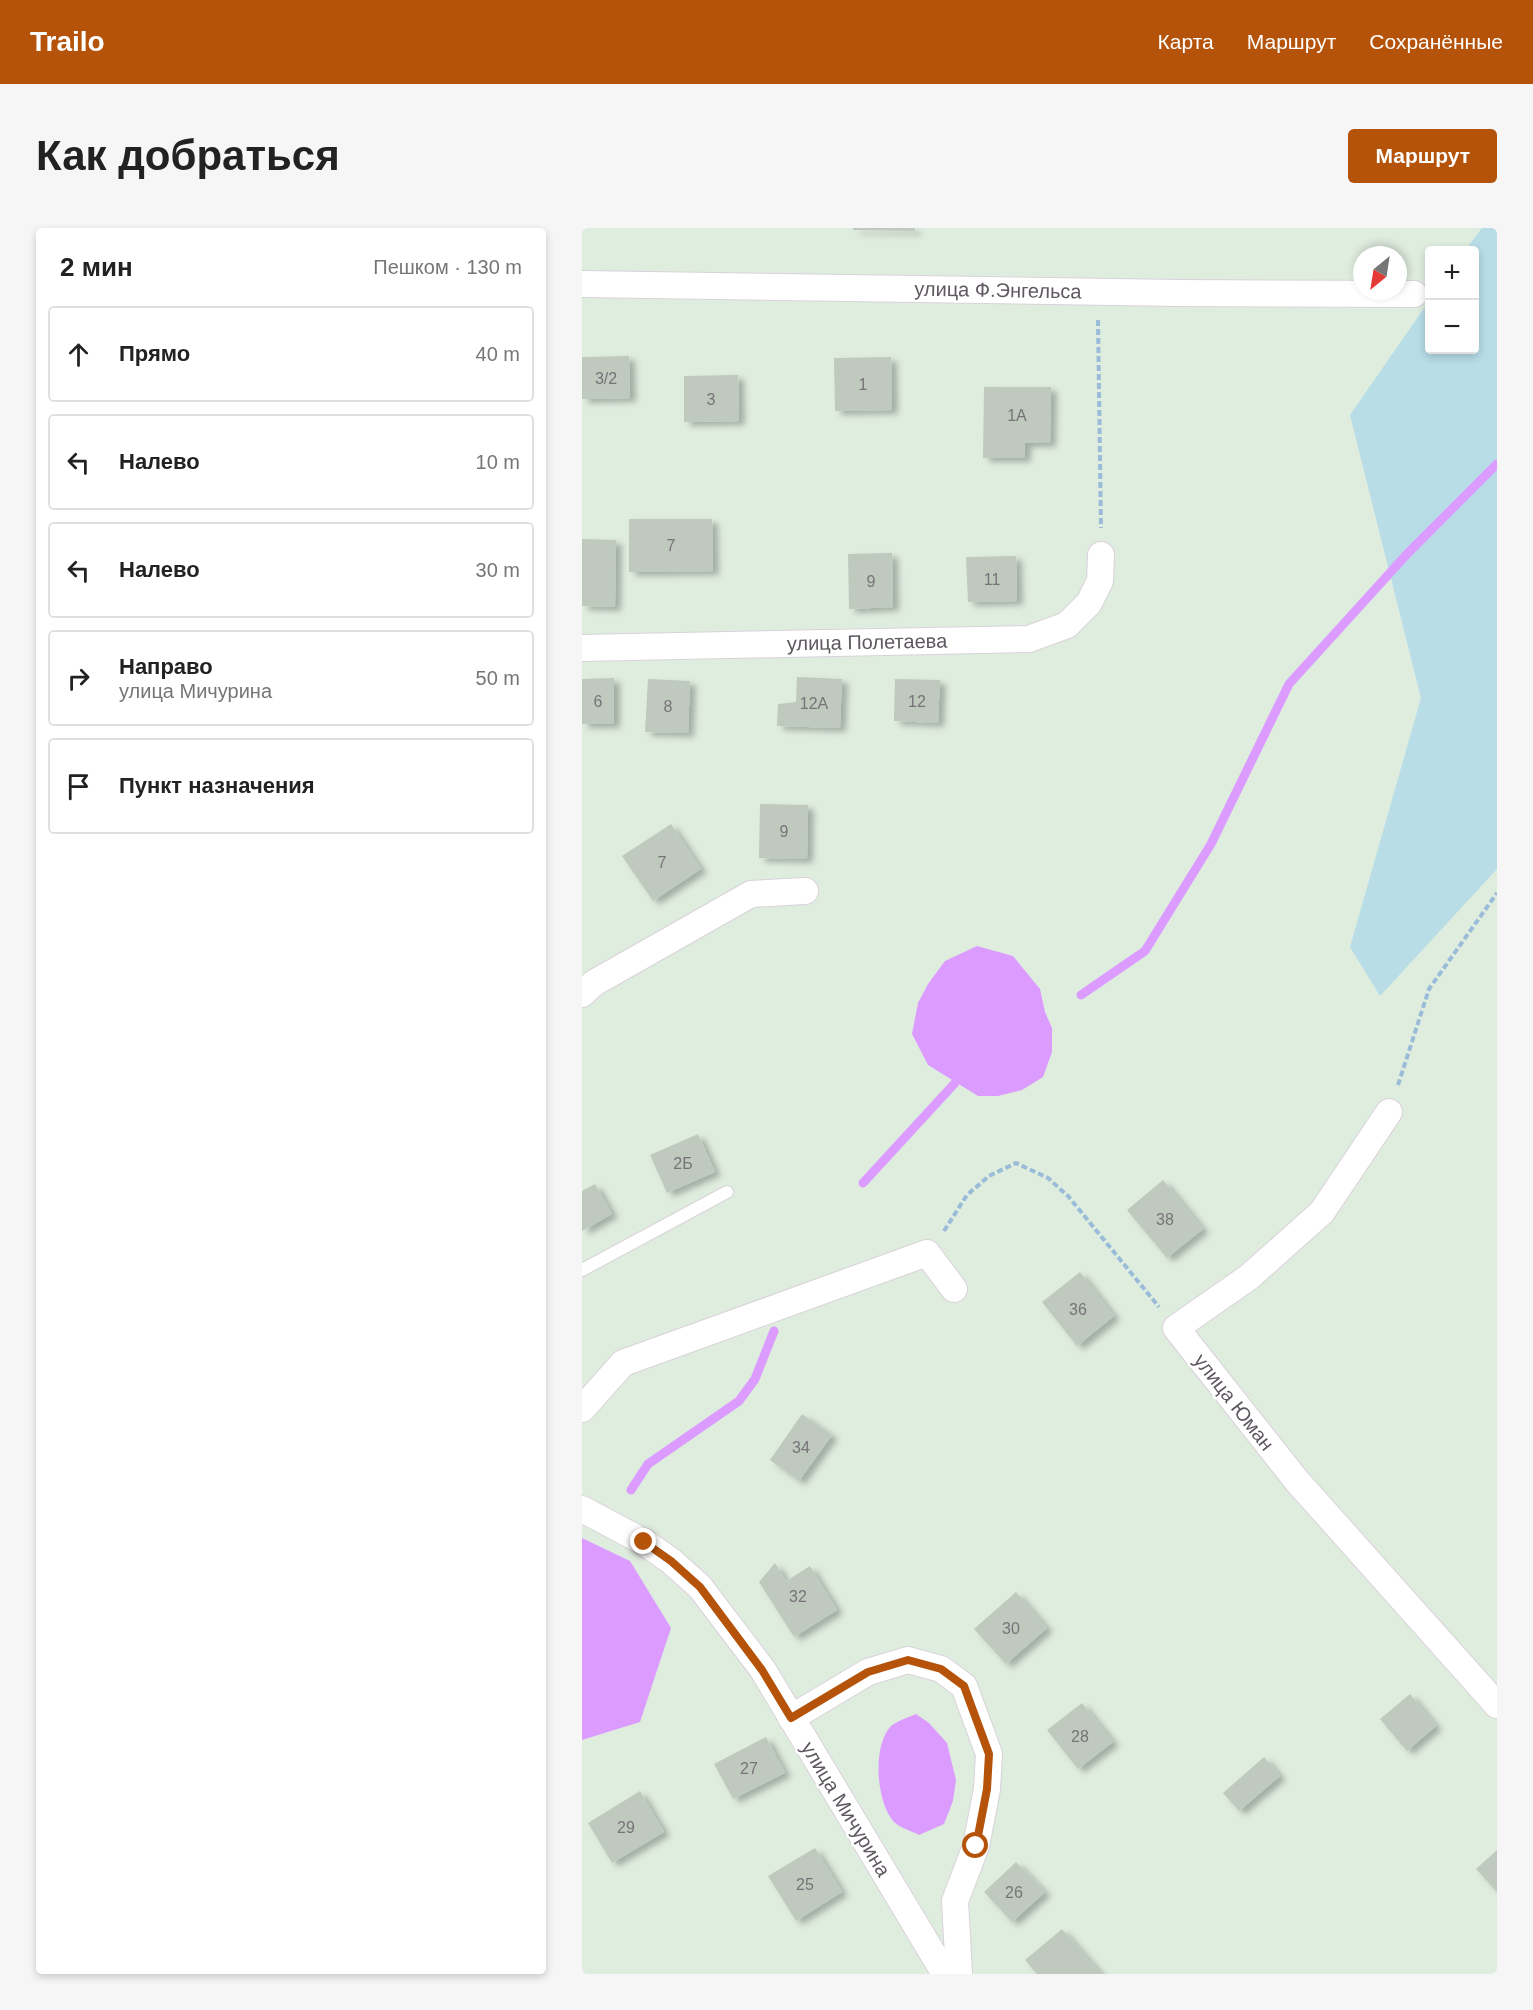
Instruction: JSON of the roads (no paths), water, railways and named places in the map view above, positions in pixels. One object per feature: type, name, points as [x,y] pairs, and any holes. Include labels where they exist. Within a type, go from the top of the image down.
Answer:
[{"type":"street","name":"улица Ф.Энгельса","points":[[582,284],[1414,294]]},
{"type":"street","name":"улица Полетаева","points":[[582,648],[1029,639],[1067,625],[1089,603],[1100,581],[1101,555]]},
{"type":"street","points":[[582,994],[594,983],[751,894],[805,891]]},
{"type":"street","name":"улица Юман","points":[[1389,1112],[1322,1212],[1249,1277],[1176,1328],[1297,1481],[1497,1705]]},
{"type":"street","points":[[582,1409],[623,1363],[927,1253],[954,1289]]},
{"type":"street","name":"улица Мичурина","points":[[582,1509],[644,1542],[671,1561],[700,1587],[762,1670],[945,1974]]},
{"type":"street","points":[[791,1718],[868,1672],[908,1660],[941,1669],[964,1686],[989,1754],[987,1789],[976,1846],[955,1901],[959,1974]]},
{"type":"lane","points":[[582,1270],[727,1192]]},
{"type":"waterway","points":[[1081,995],[1145,951],[1211,844],[1289,684],[1408,553],[1497,464]]},
{"type":"waterway","points":[[863,1183],[955,1083]]},
{"type":"waterway","points":[[631,1490],[648,1464],[739,1401],[755,1379],[774,1331]]}]
